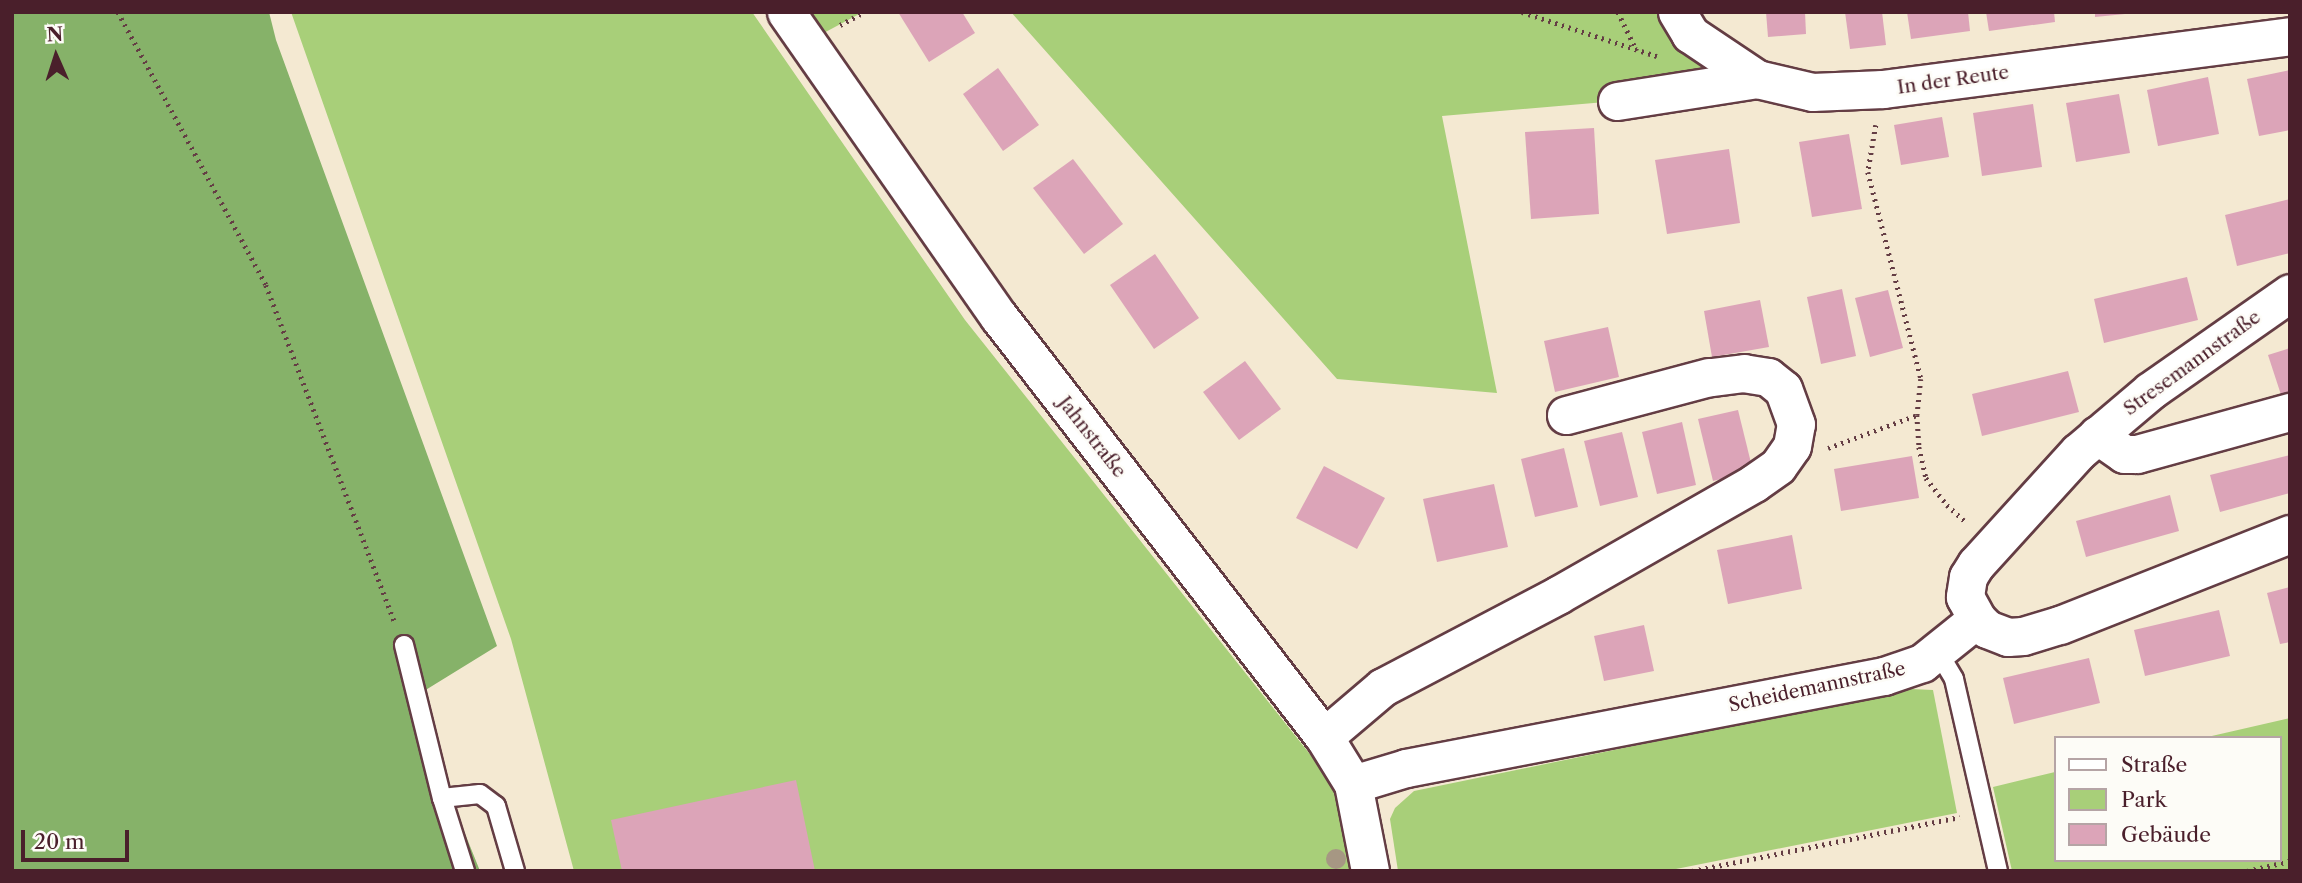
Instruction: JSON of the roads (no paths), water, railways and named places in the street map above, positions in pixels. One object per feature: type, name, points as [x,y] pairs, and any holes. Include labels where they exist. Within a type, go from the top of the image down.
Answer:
[{"type":"street","name":"Jahnstraße","points":[[786,12],[999,317],[1324,737],[1353,784],[1370,871]]},
{"type":"street","points":[[1677,12],[1690,34],[1757,79]]},
{"type":"street","name":"In der Reute","points":[[1617,101],[1757,79],[1812,92],[1883,89],[2290,36]]},
{"type":"street","name":"Stresemannstraße","points":[[1977,619],[1969,607],[1965,587],[1976,564],[1992,543],[2097,435],[2150,391],[2290,293]]},
{"type":"street","points":[[1324,737],[1382,687],[1558,595],[1778,466],[1792,446],[1796,424],[1783,389],[1768,377],[1744,373],[1709,377],[1566,415]]},
{"type":"street","points":[[2097,435],[2124,454],[2137,454],[2290,412]]},
{"type":"street","points":[[1977,619],[1997,635],[2008,637],[2038,633],[2290,534]]},
{"type":"street","name":"Scheidemannstraße","points":[[1353,784],[1406,768],[1860,682],[1903,670],[1938,652],[1977,619]]},
{"type":"lane","points":[[404,645],[442,798],[465,871]]},
{"type":"lane","points":[[1938,652],[1954,679],[1998,871]]},
{"type":"lane","points":[[442,798],[480,794],[496,806],[515,871]]}]
